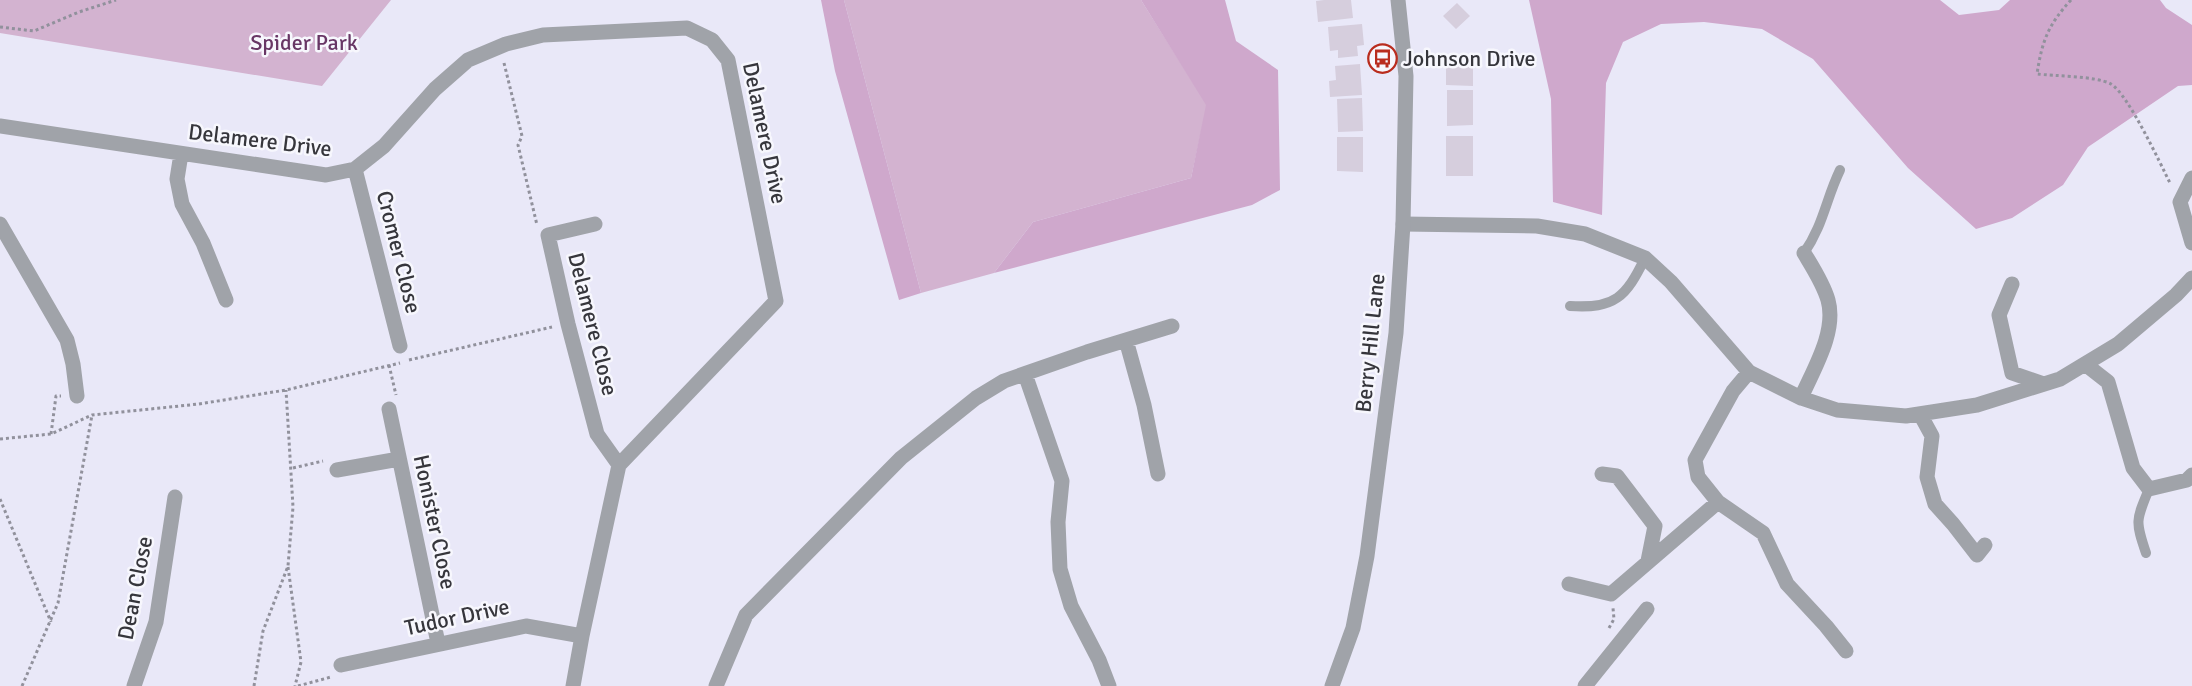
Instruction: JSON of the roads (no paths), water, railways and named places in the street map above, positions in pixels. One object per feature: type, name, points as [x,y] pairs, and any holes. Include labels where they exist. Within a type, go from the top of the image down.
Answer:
[{"type":"street","name":"Berry Hill Lane","points":[[1332,686],[1353,628],[1367,556],[1396,333],[1403,224],[1407,76],[1398,0]]},
{"type":"street","name":"Delamere Drive","points":[[0,126],[326,174],[355,169],[384,147],[435,89],[468,60],[500,47],[543,35],[687,28],[712,40],[728,60],[776,301],[619,465]]},
{"type":"street","points":[[182,154],[177,179],[182,204],[202,243],[226,300]]},
{"type":"street","name":"Cromer Close","points":[[355,169],[400,346]]},
{"type":"street","points":[[2192,178],[2180,202],[2192,243]]},
{"type":"street","points":[[0,224],[67,340],[77,396]]},
{"type":"street","name":"Delamere Close","points":[[595,224],[548,235],[568,324],[597,434],[619,465]]},
{"type":"street","points":[[1403,224],[1537,226],[1585,234],[1645,258],[1671,282],[1749,372],[1801,398],[1837,410],[1906,416],[1977,405],[2060,380],[2118,344],[2176,295],[2192,278]]},
{"type":"street","points":[[1801,398],[1823,347],[1829,325],[1829,302],[1804,253]]},
{"type":"street","points":[[2013,284],[1999,315],[2012,373],[2044,384]]},
{"type":"street","points":[[716,686],[746,615],[901,458],[976,398],[1004,381],[1172,326]]},
{"type":"street","points":[[1126,340],[1144,405],[1158,474]]},
{"type":"street","points":[[2085,364],[2108,382],[2133,468],[2150,489],[2187,480],[2192,475]]},
{"type":"street","points":[[1749,372],[1733,391],[1695,460],[1698,477],[1718,502],[1763,533],[1787,584],[1846,651]]},
{"type":"street","points":[[1025,374],[1062,481],[1058,522],[1060,569],[1071,606],[1099,660],[1109,686]]},
{"type":"street","name":"Honister Close","points":[[389,409],[438,643]]},
{"type":"street","points":[[1920,414],[1932,436],[1927,477],[1935,504],[1977,555],[1985,545]]},
{"type":"street","points":[[338,470],[399,459]]},
{"type":"street","points":[[573,686],[619,465]]},
{"type":"street","points":[[1602,474],[1617,476],[1655,526],[1648,561]]},
{"type":"street","name":"Dean Close","points":[[134,686],[156,622],[175,497]]},
{"type":"street","points":[[1569,585],[1611,594],[1718,502]]},
{"type":"street","points":[[1585,686],[1647,609]]},
{"type":"street","name":"Tudor Drive","points":[[341,664],[526,626],[582,636]]},
{"type":"lane","points":[[1804,253],[1815,237],[1827,198],[1840,170]]},
{"type":"lane","points":[[1570,306],[1591,307],[1615,300],[1626,290],[1645,258]]},
{"type":"lane","points":[[2146,553],[2137,527],[2140,512],[2150,489]]},
{"type":"place","name":"Johnson Drive","points":[[1382,58]]},
{"type":"park label","name":"Spider Park","points":[[304,42]]}]
